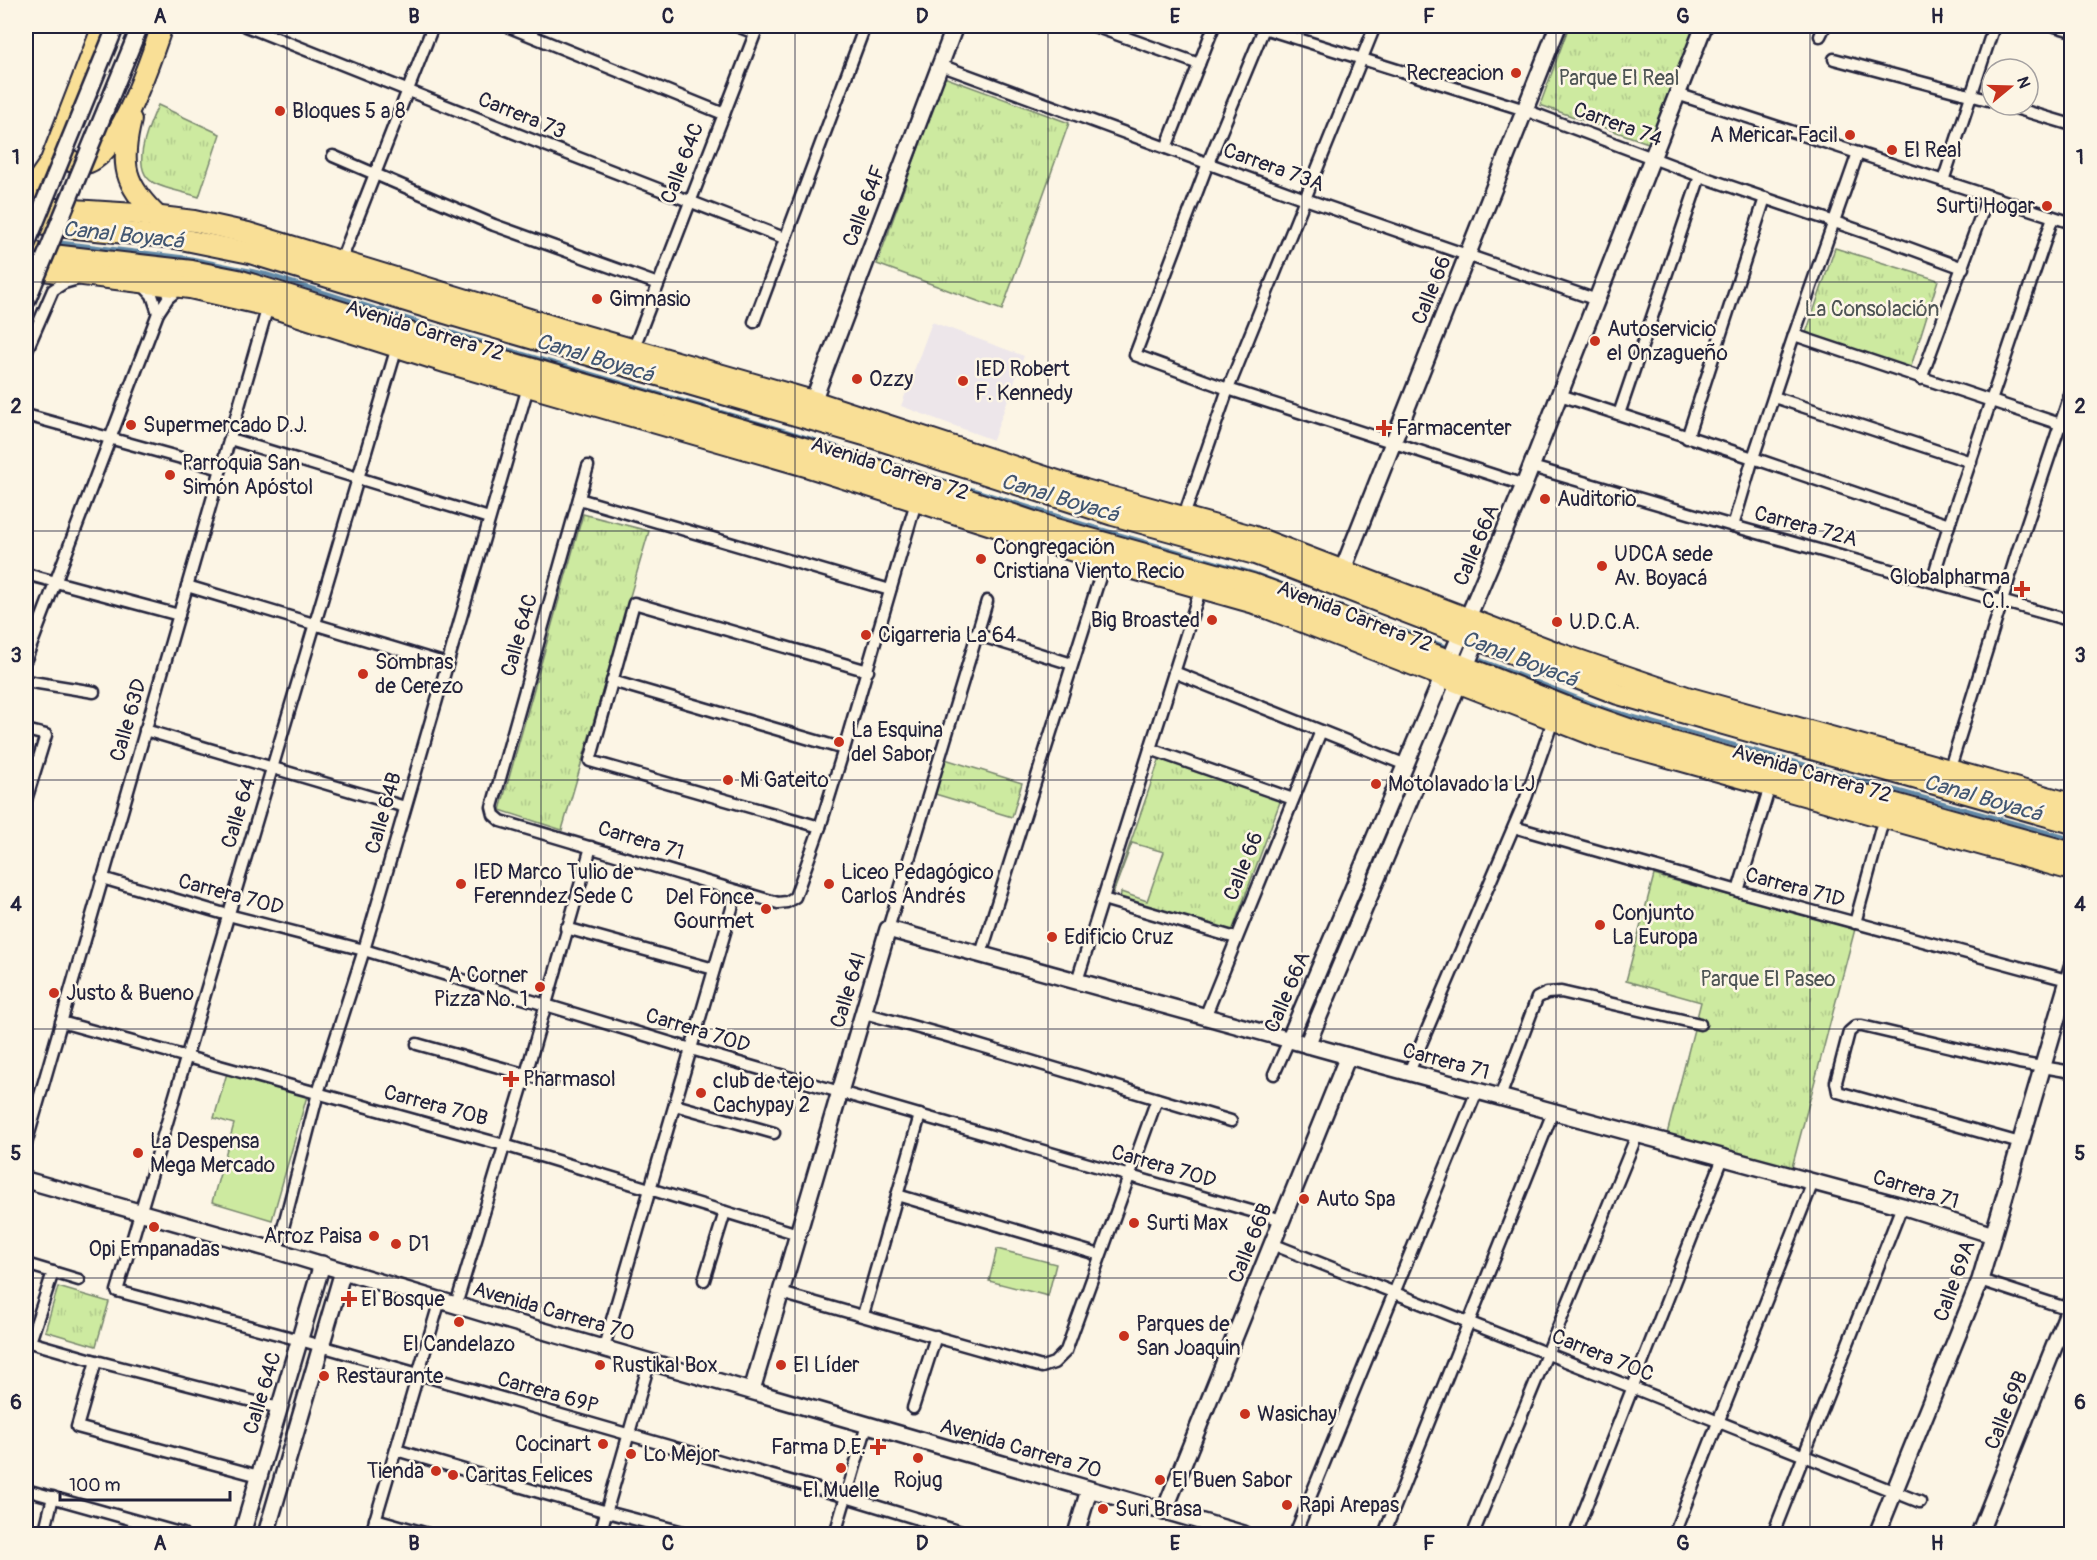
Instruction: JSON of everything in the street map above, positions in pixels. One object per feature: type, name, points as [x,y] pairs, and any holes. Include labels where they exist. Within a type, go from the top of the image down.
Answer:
[{"type":"highway","points":[[26,192],[43,175],[57,146],[103,26]]},
{"type":"highway","points":[[57,146],[69,161],[77,164],[92,161],[100,156],[119,129],[162,26]]},
{"type":"highway","points":[[138,88],[126,141],[125,169],[143,203],[158,216]]},
{"type":"highway","name":"Avenida Carrera 72","points":[[26,207],[158,216],[248,233],[416,286],[813,401],[968,450],[1084,490],[1252,536],[1343,569],[1464,650],[1604,739],[2072,870]]},
{"type":"highway","name":"Avenida Carrera 72","points":[[26,223],[176,238],[224,247],[871,437],[1051,496],[1256,554],[1464,650],[1611,723],[2072,853]]},
{"type":"highway","name":"Avenida Carrera 72","points":[[26,252],[192,271],[238,280],[463,349],[904,478],[1108,544],[1252,584],[1304,603],[2072,823]]},
{"type":"highway","name":"Avenida Carrera 72","points":[[26,268],[183,287],[268,306],[528,387],[808,467],[1023,536],[1201,587],[1292,616],[1464,650],[1613,673],[1690,698],[2072,804]]},
{"type":"highway","points":[[416,286],[455,316]]},
{"type":"highway","points":[[531,338],[566,330]]},
{"type":"highway","points":[[707,438],[736,428]]},
{"type":"highway","points":[[968,450],[988,476]]},
{"type":"highway","points":[[1051,496],[1084,490]]},
{"type":"highway","points":[[1002,511],[1023,536]]},
{"type":"highway","points":[[1807,778],[1826,802]]},
{"type":"street","points":[[26,246],[116,26]]},
{"type":"street","points":[[26,303],[141,26]]},
{"type":"street","name":"Carrera 73","points":[[246,26],[784,238]]},
{"type":"street","points":[[340,262],[432,26]]},
{"type":"street","points":[[507,26],[724,114]]},
{"type":"street","points":[[737,26],[757,29]]},
{"type":"street","points":[[753,322],[865,26]]},
{"type":"street","name":"Calle 64F","points":[[813,401],[955,26]]},
{"type":"street","points":[[1094,26],[1199,64]]},
{"type":"street","points":[[1166,148],[1214,26]]},
{"type":"street","points":[[1262,26],[1135,356],[1228,389],[1524,485]]},
{"type":"street","name":"Carrera 74","points":[[1262,26],[1525,110],[1653,156],[1700,176],[1963,268]]},
{"type":"street","points":[[1184,516],[1228,389],[1375,26]]},
{"type":"street","name":"Calle 66","points":[[1343,569],[1558,26]]},
{"type":"street","name":"Calle 66A","points":[[1307,1045],[1464,650],[1524,485],[1704,26]]},
{"type":"street","points":[[1820,36],[1825,26]]},
{"type":"street","points":[[1943,181],[1994,26]]},
{"type":"street","points":[[2055,26],[2072,31]]},
{"type":"street","name":"Calle 64C","points":[[633,350],[757,29]]},
{"type":"street","points":[[1834,59],[1980,97]]},
{"type":"street","name":"Carrera 73A","points":[[940,65],[1305,199],[1597,300]]},
{"type":"street","points":[[1677,94],[2072,223]]},
{"type":"street","points":[[2040,115],[2072,125]]},
{"type":"street","points":[[1733,526],[1794,335],[1858,153]]},
{"type":"street","points":[[333,156],[494,225],[658,284]]},
{"type":"street","points":[[1619,414],[1700,176]]},
{"type":"street","points":[[1921,379],[1988,196]]},
{"type":"street","points":[[1687,438],[1765,198]]},
{"type":"street","points":[[1932,581],[2053,217]]},
{"type":"street","points":[[26,352],[53,290],[64,283],[90,276]]},
{"type":"street","points":[[140,282],[152,295],[158,313]]},
{"type":"street","points":[[26,659],[158,313],[168,297],[183,287]]},
{"type":"street","name":"Calle 63D","points":[[26,1144],[268,306]]},
{"type":"street","points":[[1794,335],[2072,428]]},
{"type":"street","name":"Calle 64","points":[[117,1290],[397,347]]},
{"type":"street","name":"Calle 64B","points":[[277,1251],[318,1093],[364,950],[528,387]]},
{"type":"street","points":[[1950,771],[2002,602],[2072,389]]},
{"type":"street","points":[[1560,395],[1949,525]]},
{"type":"street","points":[[1774,397],[1971,462]]},
{"type":"street","points":[[26,415],[221,469]]},
{"type":"street","points":[[230,439],[489,518]]},
{"type":"street","name":"Calle 64C","points":[[494,815],[492,807],[588,466]]},
{"type":"street","name":"Carrera 72A","points":[[1532,467],[2072,621]]},
{"type":"street","points":[[579,499],[890,590]]},
{"type":"street","points":[[868,671],[634,603],[590,761],[820,827],[868,671],[916,502]]},
{"type":"street","points":[[981,954],[1105,561]]},
{"type":"street","points":[[26,574],[179,615]]},
{"type":"street","points":[[187,586],[447,664]]},
{"type":"street","points":[[1077,981],[1201,587]]},
{"type":"street","name":"Calle 64I","points":[[752,1390],[975,634],[987,601]]},
{"type":"street","points":[[975,634],[1072,664]]},
{"type":"street","name":"Calle 66A","points":[[1274,1074],[1406,765],[1464,650]]},
{"type":"street","points":[[1174,672],[1406,765]]},
{"type":"street","points":[[26,681],[94,692]]},
{"type":"street","points":[[612,681],[844,749]]},
{"type":"street","points":[[1409,1072],[1526,798],[1550,729]]},
{"type":"street","points":[[26,730],[46,735],[26,800]]},
{"type":"street","points":[[145,730],[405,807]]},
{"type":"street","name":"Calle 66","points":[[1205,1017],[1321,730]]},
{"type":"street","points":[[1150,749],[1293,799]]},
{"type":"street","points":[[1738,891],[1770,786]]},
{"type":"street","name":"Carrera 71","points":[[494,815],[501,821],[778,903],[787,902],[795,897],[820,827]]},
{"type":"street","name":"Carrera 71D","points":[[1514,827],[1855,923],[2069,973]]},
{"type":"street","points":[[1855,923],[1881,828]]},
{"type":"street","points":[[456,1305],[526,1074],[591,847]]},
{"type":"street","name":"Carrera 70D","points":[[102,878],[228,915],[364,950],[692,1049],[1282,1220]]},
{"type":"street","points":[[604,1347],[737,891]]},
{"type":"street","points":[[1103,899],[1236,938]]},
{"type":"street","points":[[566,928],[714,969]]},
{"type":"street","name":"Carrera 71","points":[[888,929],[1902,1206],[1993,1235]]},
{"type":"street","name":"Calle 69A","points":[[1877,1534],[1980,1280],[2069,973]]},
{"type":"street","points":[[1500,1097],[1537,999],[1547,993],[1560,992],[1700,1024]]},
{"type":"street","points":[[864,1013],[1231,1121]]},
{"type":"street","name":"Carrera 70B","points":[[61,1022],[504,1145],[798,1234]]},
{"type":"street","points":[[2020,1143],[1842,1095],[1836,1089],[1836,1082],[1849,1032],[1852,1028],[1862,1026],[2072,1072]]},
{"type":"street","points":[[417,1044],[552,1082]]},
{"type":"street","name":"Calle 66B","points":[[1164,1512],[1348,1056]]},
{"type":"street","points":[[1295,1534],[1478,1091]]},
{"type":"street","points":[[781,1293],[1042,1367],[1054,1363],[1066,1351],[1157,1100]]},
{"type":"street","points":[[675,1105],[774,1133]]},
{"type":"street","points":[[1384,1534],[1553,1112]]},
{"type":"street","points":[[863,1315],[920,1115]]},
{"type":"street","points":[[1473,1534],[1637,1134]]},
{"type":"street","points":[[1575,1534],[1723,1158]]},
{"type":"street","name":"Avenida Carrera 70","points":[[26,1180],[322,1264],[1244,1534]]},
{"type":"street","points":[[1674,1534],[1813,1182]]},
{"type":"street","points":[[897,1195],[1100,1255]]},
{"type":"street","points":[[1773,1534],[1902,1206]]},
{"type":"street","points":[[704,1280],[725,1212]]},
{"type":"street","name":"Carrera 70C","points":[[1272,1245],[1920,1502]]},
{"type":"street","points":[[26,1264],[79,1280]]},
{"type":"street","name":"Calle 64C","points":[[242,1534],[322,1264]]},
{"type":"street","name":"Calle 64C","points":[[266,1534],[344,1271]]},
{"type":"street","points":[[53,1272],[28,1342],[279,1408]]},
{"type":"street","points":[[1980,1280],[2071,1309]]},
{"type":"street","name":"Carrera 69P","points":[[117,1290],[300,1340],[968,1534]]},
{"type":"street","points":[[371,1534],[440,1300]]},
{"type":"street","name":"Calle 69B","points":[[1979,1534],[2071,1309]]},
{"type":"street","points":[[913,1408],[936,1336]]},
{"type":"street","points":[[600,1534],[650,1360]]},
{"type":"street","points":[[96,1361],[77,1427],[259,1476]]},
{"type":"street","points":[[836,1534],[867,1425]]},
{"type":"street","points":[[396,1450],[607,1512],[691,1534]]},
{"type":"street","points":[[26,1490],[183,1534]]},
{"type":"street","points":[[1076,1534],[1089,1490]]},
{"type":"street","points":[[44,1534],[53,1497]]},
{"type":"street","points":[[375,1519],[428,1534]]},
{"type":"shaded area","name":"IED Robert F. Kennedy","points":[[932,322],[1024,356],[993,440],[901,406]]},
{"type":"green space","name":"Parque El Real","points":[[1569,26],[1696,26],[1648,143],[1540,105]]},
{"type":"green space","points":[[944,77],[1069,123],[1002,310],[877,264]]},
{"type":"green space","points":[[158,105],[220,134],[199,197],[159,185],[146,176],[143,168],[143,146]]},
{"type":"green space","name":"La Consolación","points":[[1835,248],[1938,280],[1909,373],[1805,336]]},
{"type":"green space","points":[[583,514],[649,531],[562,830],[500,810]]},
{"type":"green space","points":[[1163,749],[1283,794],[1231,934],[1120,901],[1121,892],[1147,901],[1164,852],[1132,843],[1112,896]]},
{"type":"green space","points":[[945,759],[1022,783],[1012,817],[935,794]]},
{"type":"green space","name":"Parque El Paseo","points":[[1654,875],[1855,929],[1791,1171],[1666,1138],[1701,1002],[1626,981]]},
{"type":"green space","points":[[227,1073],[307,1096],[272,1220],[212,1202],[234,1124],[214,1118]]},
{"type":"green space","points":[[997,1249],[1056,1264],[1048,1296],[989,1281]]},
{"type":"green space","points":[[58,1287],[109,1302],[96,1346],[45,1331]]},
{"type":"waterway","name":"Canal Boyacá","points":[[56,242],[189,258],[266,274],[466,337],[786,431],[1083,524],[1256,574],[1452,649]]},
{"type":"waterway","name":"Canal Boyacá","points":[[1473,657],[1606,709],[2072,839]]},
{"type":"place","name":"Recreacion","points":[[1516,73]]},
{"type":"place","name":"Bloques 5 a 8","points":[[280,111]]},
{"type":"place","name":"A Mericar Facil","points":[[1850,135]]},
{"type":"place","name":"El Real","points":[[1892,150]]},
{"type":"place","name":"Surti Hogar","points":[[2047,206]]},
{"type":"place","name":"Gimnasio","points":[[597,299]]},
{"type":"place","name":"Autoservicio el Onzagueño","points":[[1595,341]]},
{"type":"place","name":"Ozzy","points":[[857,379]]},
{"type":"place","name":"IED Robert F. Kennedy","points":[[963,381]]},
{"type":"place","name":"Supermercado D.J.","points":[[131,425]]},
{"type":"place","name":"Farmacenter","points":[[1384,428]]},
{"type":"place","name":"Parroquia San Simón Apóstol","points":[[170,475]]},
{"type":"place","name":"Auditorio","points":[[1545,499]]},
{"type":"place","name":"Congregación Cristiana Viento Recio","points":[[981,559]]},
{"type":"place","name":"UDCA sede Av. Boyacá","points":[[1602,566]]},
{"type":"place","name":"Globalpharma C.I.","points":[[2022,589]]},
{"type":"place","name":"Big Broasted","points":[[1212,620]]},
{"type":"place","name":"U.D.C.A.","points":[[1557,622]]},
{"type":"place","name":"Cigarreria La 64","points":[[866,635]]},
{"type":"place","name":"Sombras de Cerezo","points":[[363,674]]},
{"type":"place","name":"La Esquina del Sabor","points":[[839,742]]},
{"type":"place","name":"Mi Gateito","points":[[728,780]]},
{"type":"place","name":"Motolavado la LJ","points":[[1376,784]]},
{"type":"place","name":"IED Marco Tulio de Ferenndez Sede C","points":[[461,884]]},
{"type":"place","name":"Liceo Pedagógico Carlos Andrés","points":[[829,884]]},
{"type":"place","name":"Del Fonce Gourmet","points":[[766,909]]},
{"type":"place","name":"Conjunto La Europa","points":[[1600,925]]},
{"type":"place","name":"Edificio Cruz","points":[[1052,937]]},
{"type":"place","name":"A Corner Pizza No. 1","points":[[540,987]]},
{"type":"place","name":"Justo & Bueno","points":[[54,993]]},
{"type":"place","name":"Pharmasol","points":[[511,1079]]},
{"type":"place","name":"club de tejo Cachypay 2","points":[[701,1093]]},
{"type":"place","name":"La Despensa Mega Mercado","points":[[138,1153]]},
{"type":"place","name":"Auto Spa","points":[[1304,1199]]},
{"type":"place","name":"Surti Max","points":[[1134,1223]]},
{"type":"place","name":"Opi Empanadas","points":[[154,1227]]},
{"type":"place","name":"Arroz Paisa","points":[[374,1236]]},
{"type":"place","name":"D1","points":[[396,1244]]},
{"type":"place","name":"El Bosque","points":[[349,1299]]},
{"type":"place","name":"El Candelazo","points":[[459,1322]]},
{"type":"place","name":"Parques de San Joaquin","points":[[1124,1336]]},
{"type":"place","name":"Rustikal Box","points":[[600,1365]]},
{"type":"place","name":"El Líder","points":[[781,1365]]},
{"type":"place","name":"Restaurante","points":[[324,1376]]},
{"type":"place","name":"Wasichay","points":[[1245,1414]]},
{"type":"place","name":"Cocinart","points":[[603,1444]]},
{"type":"place","name":"Farma D.E.","points":[[878,1447]]},
{"type":"place","name":"Lo Mejor","points":[[631,1454]]},
{"type":"place","name":"Rojug","points":[[918,1458]]},
{"type":"place","name":"El Muelle","points":[[841,1468]]},
{"type":"place","name":"Tienda","points":[[436,1471]]},
{"type":"place","name":"Caritas Felices","points":[[453,1475]]},
{"type":"place","name":"El Buen Sabor","points":[[1160,1480]]},
{"type":"place","name":"Rapi Arepas","points":[[1287,1505]]},
{"type":"place","name":"Suri Brasa","points":[[1103,1509]]}]
